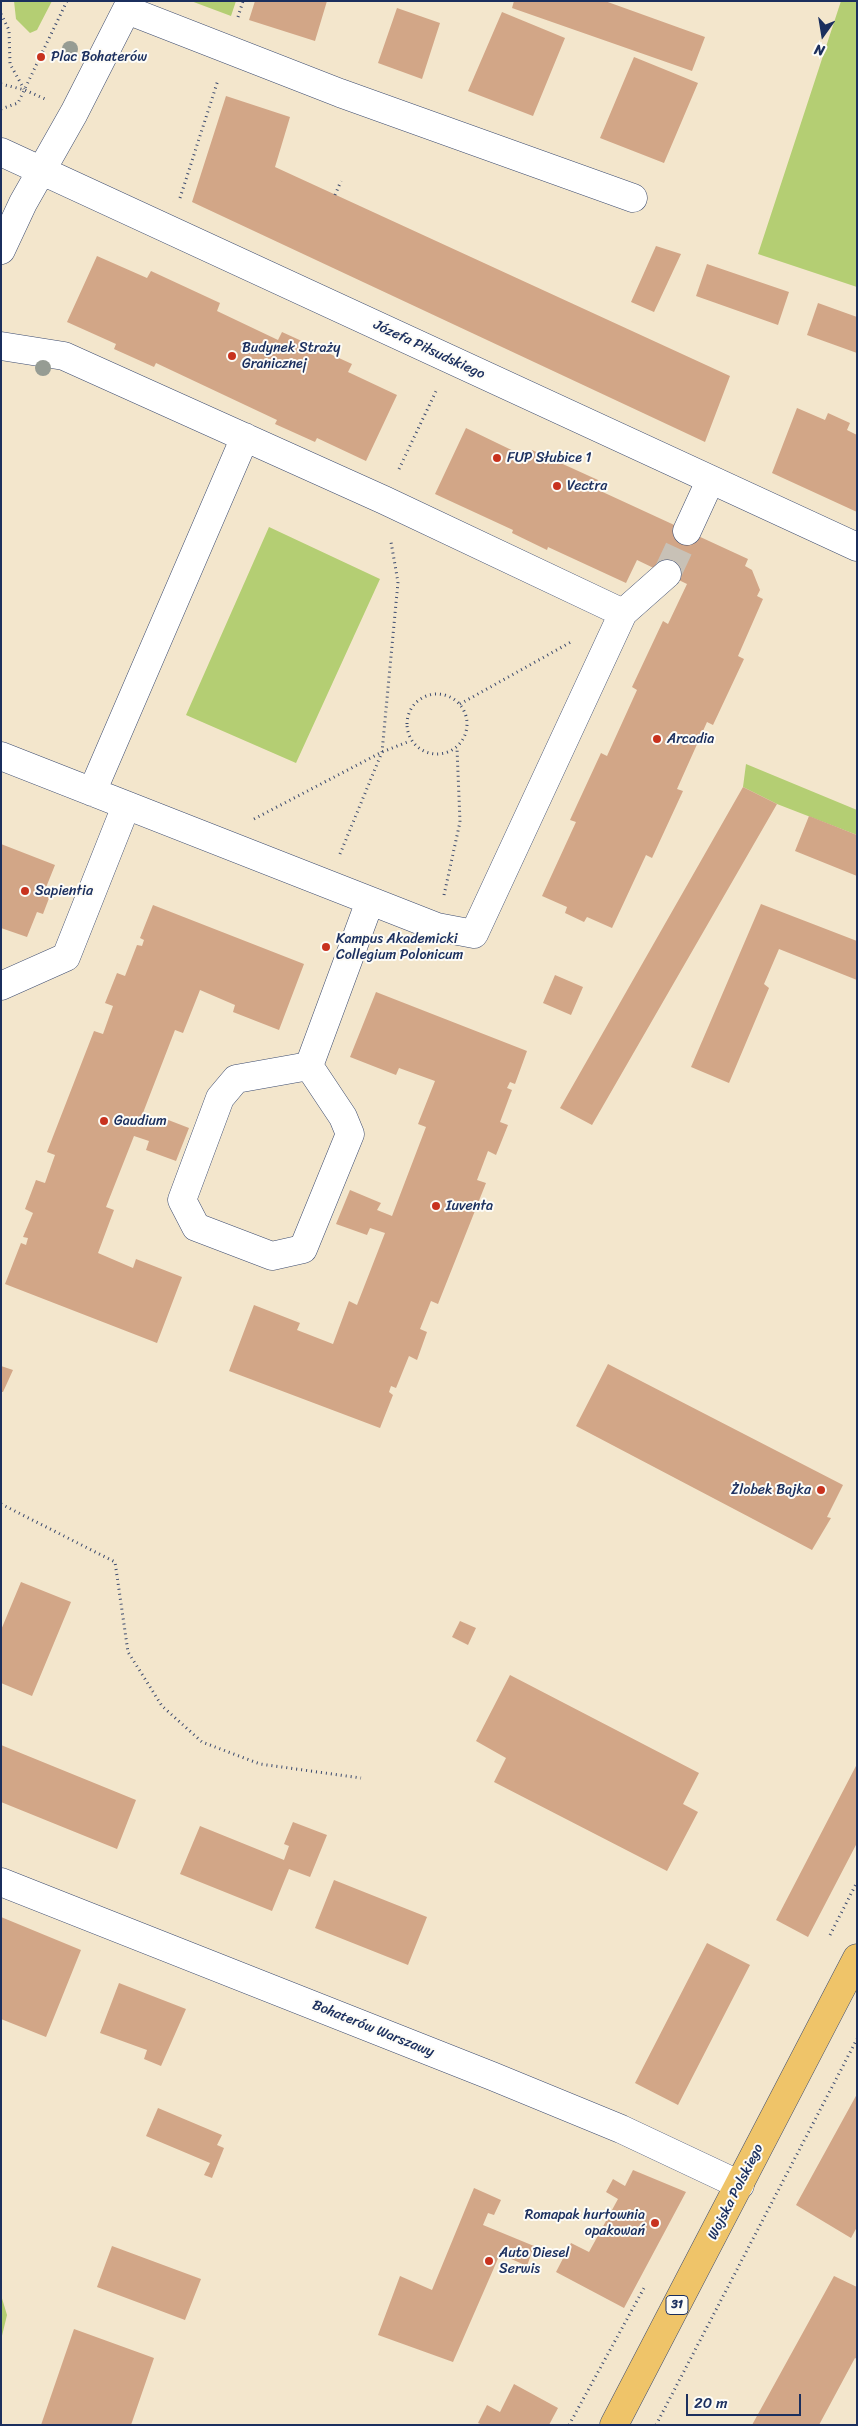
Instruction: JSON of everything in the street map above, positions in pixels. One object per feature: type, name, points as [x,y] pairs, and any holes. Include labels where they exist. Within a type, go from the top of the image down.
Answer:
[{"type":"main road","name":"Wojska Polskiego","points":[[614,2425],[857,1958]]},
{"type":"street","points":[[1,250],[23,203],[42,172],[129,5],[227,51],[633,198]]},
{"type":"street","name":"Józefa Piłsudskiego","points":[[1,152],[710,481],[857,547]]},
{"type":"street","points":[[1,346],[64,356],[384,500],[623,613]]},
{"type":"street","points":[[92,792],[245,437]]},
{"type":"street","points":[[687,531],[710,481]]},
{"type":"street","points":[[1,756],[437,927],[474,934],[623,613],[667,574]]},
{"type":"street","points":[[1,986],[66,958],[126,806]]},
{"type":"street","points":[[309,1066],[370,900]]},
{"type":"street","points":[[309,1066],[343,1117],[350,1134],[303,1250],[272,1256],[196,1227],[182,1200],[220,1098],[236,1079],[309,1066]]},
{"type":"street","name":"Bohaterów Warszawy","points":[[1,1882],[492,2076],[621,2130],[740,2185]]},
{"type":"path","points":[[1,109],[18,103],[67,1]]},
{"type":"path","points":[[179,199],[243,1]]},
{"type":"path","points":[[1,14],[9,30],[10,64],[25,90]]},
{"type":"path","points":[[1,84],[25,90],[50,101]]},
{"type":"path","points":[[335,195],[341,180]]},
{"type":"path","points":[[328,884],[382,752],[398,582],[384,500],[450,360]]},
{"type":"path","points":[[460,704],[572,642]]},
{"type":"path","points":[[437,927],[460,822],[457,748],[467,732],[467,717],[460,704],[445,694],[428,694],[412,705],[406,726],[410,741],[420,750],[436,756],[457,748]]},
{"type":"path","points":[[214,840],[382,752],[410,741]]},
{"type":"path","points":[[1,1504],[115,1562],[128,1652],[162,1706],[202,1742],[260,1764],[361,1778]]},
{"type":"path","points":[[656,2425],[857,2039]]},
{"type":"path","points":[[568,2425],[648,2280]]},
{"type":"green space","points":[[14,1],[52,1],[37,30],[30,33],[16,19]]},
{"type":"green space","points":[[191,1],[236,1],[231,16]]},
{"type":"green space","points":[[841,1],[857,1],[857,287],[758,254]]},
{"type":"green space","points":[[269,527],[380,579],[296,763],[186,715]]},
{"type":"green space","points":[[746,764],[857,810],[857,835],[777,804],[743,787]]},
{"type":"green space","points":[[1,2295],[7,2315],[1,2340]]},
{"type":"building","points":[[255,1],[327,1],[315,41],[249,20]]},
{"type":"building","points":[[514,1],[605,1],[705,37],[692,71],[512,8]]},
{"type":"building","points":[[397,8],[440,23],[422,79],[378,63]]},
{"type":"building","points":[[502,12],[565,38],[533,116],[468,91]]},
{"type":"building","points":[[634,57],[698,83],[664,163],[600,138]]},
{"type":"building","points":[[226,96],[290,117],[275,167],[730,376],[705,442],[192,202]]},
{"type":"building","points":[[656,246],[681,254],[654,312],[631,302]]},
{"type":"building","name":"Budynek Straży Granicznej","points":[[97,256],[147,278],[151,271],[220,303],[217,311],[278,340],[282,332],[352,364],[348,372],[397,395],[366,461],[317,438],[315,442],[275,424],[277,420],[156,363],[154,367],[114,349],[116,344],[67,322]]},
{"type":"building","points":[[707,264],[789,292],[778,325],[696,296]]},
{"type":"building","points":[[818,303],[857,317],[857,353],[807,335]]},
{"type":"building","points":[[797,408],[825,420],[828,413],[850,423],[847,430],[857,435],[857,512],[772,473]]},
{"type":"building","name":"Arcadia","points":[[466,428],[528,458],[532,450],[598,480],[594,488],[748,559],[745,566],[752,570],[760,590],[757,596],[763,599],[738,656],[744,659],[713,725],[707,722],[677,789],[683,791],[652,858],[646,855],[612,928],[587,917],[584,922],[565,913],[567,907],[542,896],[576,822],[570,820],[601,753],[607,756],[637,690],[632,687],[663,621],[668,624],[687,584],[637,560],[626,583],[548,547],[547,550],[512,533],[513,530],[435,494]]},
{"type":"building","points":[[743,787],[777,804],[592,1125],[560,1108]]},
{"type":"building","points":[[809,816],[857,835],[857,876],[795,851]]},
{"type":"building","name":"Sapientia","points":[[1,844],[55,865],[45,890],[51,893],[43,914],[37,912],[27,937],[1,928]]},
{"type":"building","points":[[761,904],[857,941],[857,980],[779,949],[764,984],[769,988],[729,1083],[691,1067]]},
{"type":"building","name":"Gaudium","points":[[153,905],[304,964],[279,1030],[233,1012],[235,1005],[200,990],[183,1033],[175,1030],[141,1118],[155,1124],[158,1116],[189,1128],[176,1161],[146,1150],[149,1141],[134,1136],[106,1207],[114,1210],[98,1253],[133,1268],[136,1259],[182,1277],[157,1343],[5,1284],[21,1243],[26,1245],[28,1238],[23,1237],[33,1213],[25,1209],[36,1180],[45,1183],[55,1155],[47,1152],[94,1031],[103,1034],[113,1006],[105,1003],[117,973],[125,976],[137,945],[142,946],[144,940],[140,938]]},
{"type":"building","points":[[555,975],[583,987],[571,1015],[543,1003]]},
{"type":"building","name":"Iuventa","points":[[376,992],[527,1051],[515,1084],[510,1082],[507,1088],[512,1090],[500,1122],[508,1125],[496,1155],[488,1151],[477,1180],[486,1183],[438,1304],[431,1301],[420,1329],[427,1332],[417,1360],[409,1356],[396,1388],[391,1386],[389,1392],[393,1395],[380,1428],[229,1371],[254,1305],[300,1323],[297,1330],[333,1344],[349,1301],[357,1305],[385,1233],[370,1228],[367,1235],[336,1224],[350,1190],[381,1203],[377,1210],[392,1216],[426,1127],[418,1124],[435,1081],[399,1068],[396,1075],[350,1057]]},
{"type":"building","points":[[608,1364],[843,1485],[827,1517],[831,1518],[812,1550],[576,1426]]},
{"type":"building","points":[[1,1366],[13,1370],[3,1392],[1,1392]]},
{"type":"building","points":[[21,1582],[71,1602],[32,1696],[1,1683],[1,1630]]},
{"type":"building","points":[[460,1621],[476,1628],[468,1645],[452,1637]]},
{"type":"building","points":[[510,1675],[699,1773],[683,1804],[698,1812],[667,1871],[494,1782],[506,1758],[476,1741]]},
{"type":"building","points":[[1,1745],[136,1800],[117,1849],[1,1802]]},
{"type":"building","points":[[857,1764],[857,1843],[808,1937],[776,1920]]},
{"type":"building","points":[[293,1822],[327,1835],[310,1877],[289,1869],[272,1911],[180,1874],[200,1826],[284,1860],[289,1846],[284,1844]]},
{"type":"building","points":[[334,1880],[427,1917],[408,1965],[315,1928]]},
{"type":"building","points":[[1,1917],[81,1950],[46,2037],[1,2019]]},
{"type":"building","points":[[707,1943],[750,1965],[678,2105],[635,2083]]},
{"type":"building","points":[[119,1983],[186,2009],[161,2066],[144,2059],[147,2050],[100,2033]]},
{"type":"building","points":[[857,2094],[857,2227],[851,2238],[796,2205]]},
{"type":"building","points":[[158,2108],[222,2135],[217,2145],[224,2148],[212,2178],[204,2175],[210,2163],[146,2136]]},
{"type":"building","points":[[633,2170],[686,2192],[624,2308],[556,2272],[571,2243],[589,2252],[618,2199],[606,2192],[613,2179],[625,2186]]},
{"type":"building","points":[[474,2188],[501,2200],[494,2215],[488,2213],[483,2225],[534,2246],[527,2266],[500,2254],[453,2362],[378,2335],[400,2276],[432,2290]]},
{"type":"building","points":[[112,2246],[201,2279],[185,2320],[97,2287]]},
{"type":"building","points":[[834,2276],[857,2287],[857,2359],[855,2358],[819,2425],[752,2425]]},
{"type":"building","points":[[74,2329],[154,2358],[131,2425],[41,2425]]},
{"type":"building","points":[[514,2384],[558,2408],[549,2425],[483,2425],[478,2423],[487,2405],[500,2412]]},
{"type":"tunnel","points":[[667,574],[687,531]]},
{"type":"place","name":"Plac Bohaterów","points":[[41,57]]},
{"type":"place","name":"Budynek Straży Granicznej","points":[[232,356]]},
{"type":"place","name":"FUP Słubice 1","points":[[497,458]]},
{"type":"place","name":"Vectra","points":[[557,486]]},
{"type":"place","name":"Arcadia","points":[[657,739]]},
{"type":"place","name":"Sapientia","points":[[25,891]]},
{"type":"place","name":"Kampus Akademicki Collegium Polonicum","points":[[326,947]]},
{"type":"place","name":"Gaudium","points":[[104,1121]]},
{"type":"place","name":"Iuventa","points":[[436,1206]]},
{"type":"place","name":"Żlobek Bajka","points":[[821,1490]]},
{"type":"place","name":"Romapak hurtownia opakowań","points":[[655,2223]]},
{"type":"place","name":"Auto Diesel Serwis","points":[[489,2261]]}]
